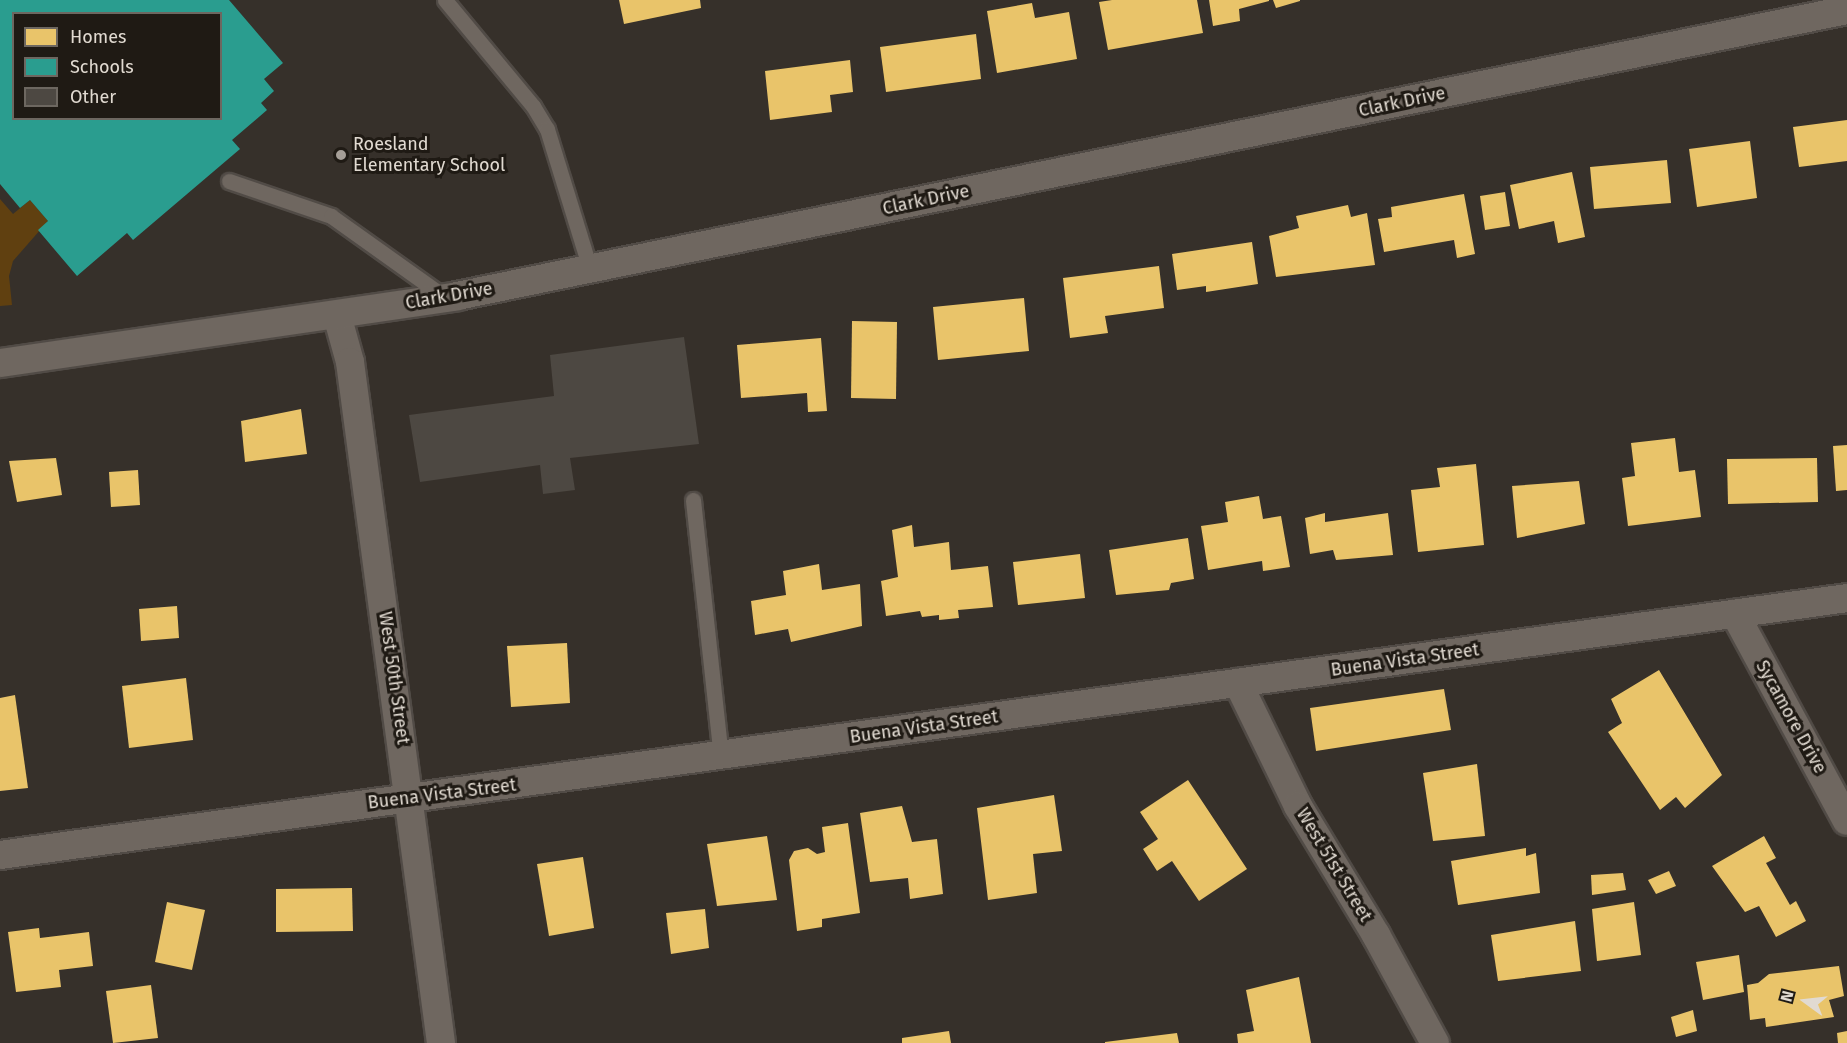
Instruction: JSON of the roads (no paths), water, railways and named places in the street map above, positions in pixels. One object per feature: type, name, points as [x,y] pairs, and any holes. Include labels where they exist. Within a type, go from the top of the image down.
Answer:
[{"type":"street","name":"Clark Drive","points":[[0,363],[446,298],[1847,10]]},
{"type":"street","name":"West 50th Street","points":[[337,315],[350,362],[441,1043]]},
{"type":"street","name":"Buena Vista Street","points":[[0,855],[1847,598]]},
{"type":"street","name":"Sycamore Drive","points":[[1734,614],[1847,821]]},
{"type":"street","name":"West 51st Street","points":[[1238,683],[1298,806],[1376,935],[1435,1043]]},
{"type":"lane","points":[[445,0],[533,106],[547,129],[590,269]]},
{"type":"lane","points":[[229,181],[332,216],[446,298]]},
{"type":"lane","points":[[693,500],[721,756]]},
{"type":"place","name":"Roesland Elementary School","points":[[341,155]]}]
